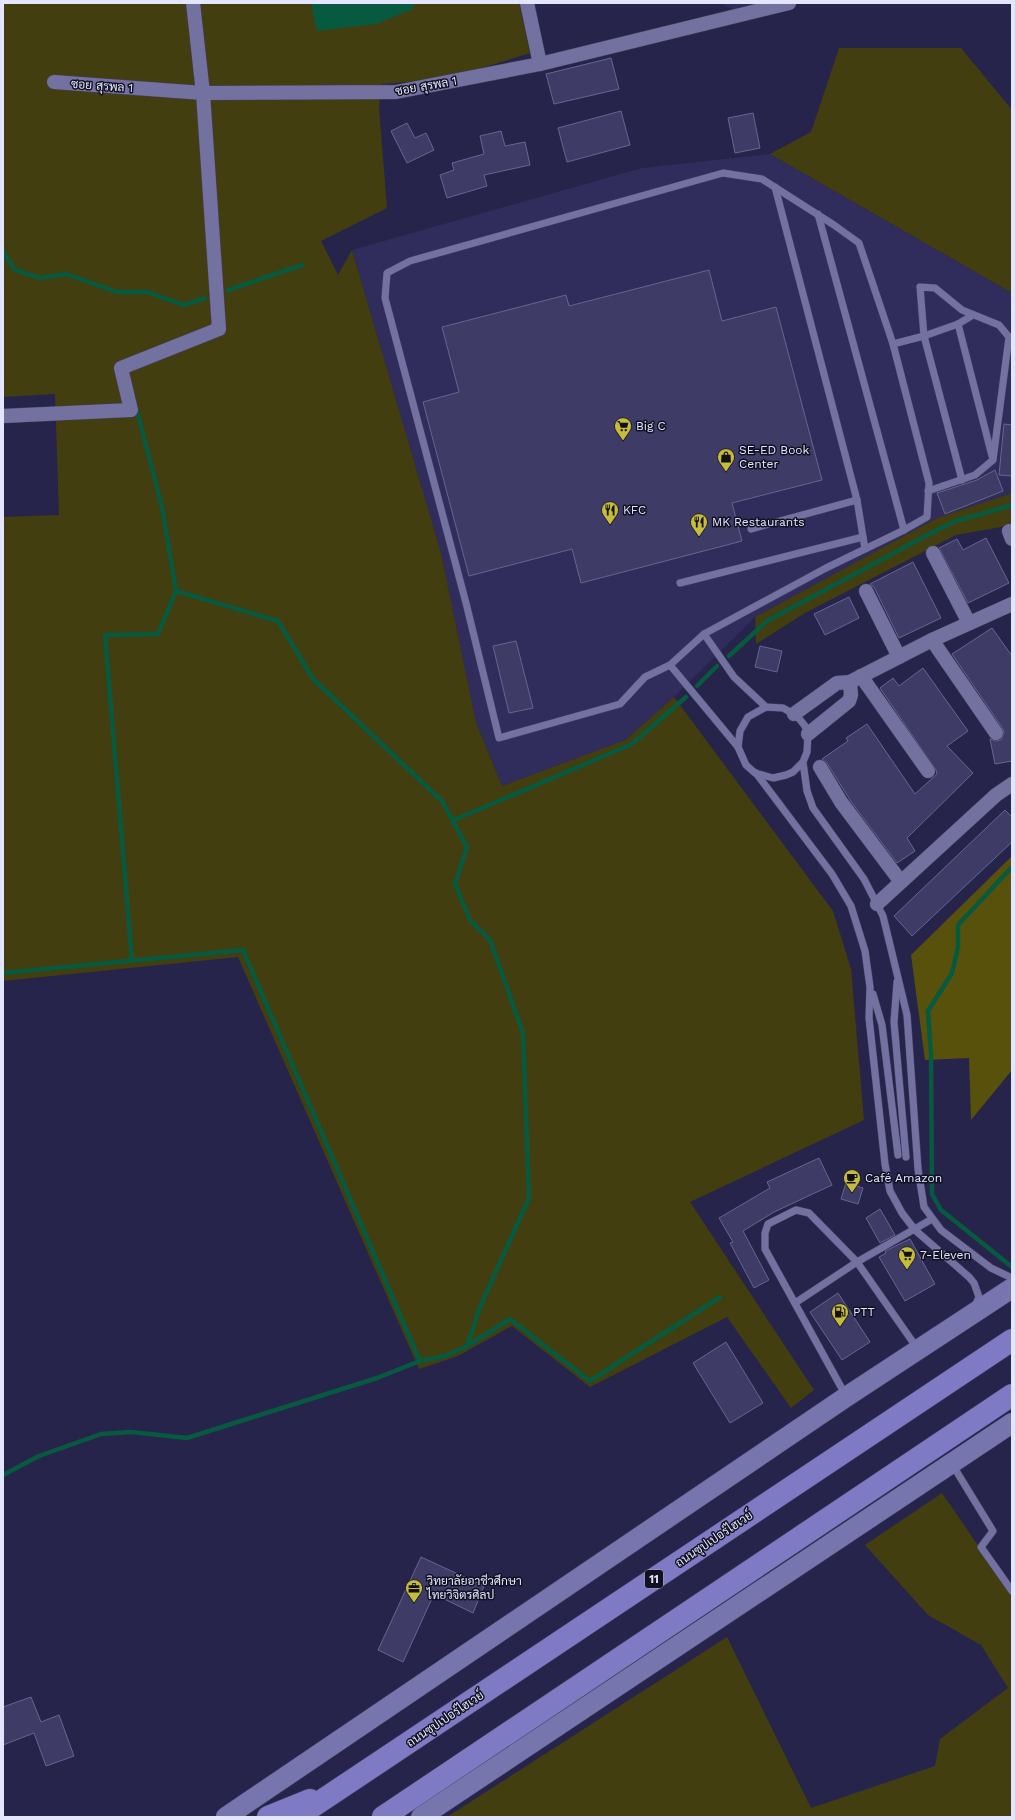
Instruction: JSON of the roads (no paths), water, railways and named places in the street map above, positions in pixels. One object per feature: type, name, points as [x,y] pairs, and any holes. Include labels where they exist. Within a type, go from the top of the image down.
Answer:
[{"type":"highway","name":"ถนนซุปเปอร์ไฮเวย์","points":[[297,1817],[1012,1340]]},
{"type":"highway","points":[[383,1817],[1012,1395]]},
{"type":"highway","points":[[268,1817],[344,1786]]},
{"type":"main road","points":[[226,1817],[846,1397],[1012,1288]]},
{"type":"main road","points":[[421,1817],[951,1462],[1012,1423]]},
{"type":"street","points":[[3,416],[131,410],[121,368],[219,329],[203,93],[193,3]]},
{"type":"street","points":[[527,3],[540,64]]},
{"type":"street","name":"ซอย สุรพล 1","points":[[54,82],[203,93],[396,92],[540,64],[789,3]]},
{"type":"street","points":[[933,553],[969,623]]},
{"type":"street","points":[[866,591],[898,657]]},
{"type":"street","points":[[794,714],[837,683],[856,679],[969,623],[1010,609]]},
{"type":"street","points":[[932,640],[996,733]]},
{"type":"street","points":[[808,734],[849,701],[856,679]]},
{"type":"street","points":[[856,679],[928,771]]},
{"type":"street","points":[[820,767],[841,802],[900,882]]},
{"type":"street","points":[[877,904],[996,795],[1012,784]]},
{"type":"lane","points":[[723,173],[762,179],[775,187],[818,214],[859,243],[893,344],[929,483],[927,517],[704,634],[670,665],[645,677],[620,704],[499,738],[466,602],[385,298],[387,273],[410,261],[723,173]]},
{"type":"lane","points":[[775,187],[857,500],[865,549]]},
{"type":"lane","points":[[818,214],[904,530]]},
{"type":"lane","points":[[928,491],[962,480],[975,475],[993,460],[1008,337],[999,325],[962,310],[935,288],[920,287],[924,336],[962,480]]},
{"type":"lane","points":[[893,344],[924,336],[958,324],[973,315]]},
{"type":"lane","points":[[958,324],[993,460]]},
{"type":"lane","points":[[751,529],[857,500]]},
{"type":"lane","points":[[680,583],[863,537]]},
{"type":"lane","points":[[704,634],[734,677],[766,707]]},
{"type":"lane","points":[[670,665],[738,747],[746,765],[755,773],[832,874],[850,906],[865,951],[870,987],[870,1018],[887,1178],[890,1192],[902,1213],[915,1230],[951,1260],[974,1283],[979,1297],[969,1317]]},
{"type":"lane","points":[[738,747],[740,731],[748,717],[766,707],[783,708],[794,714],[805,726],[808,734],[807,752],[803,762],[793,772],[773,778],[755,773]]},
{"type":"lane","points":[[803,762],[807,791],[814,808],[864,879],[883,916],[907,1014],[920,1192],[924,1207],[941,1230],[991,1268],[1012,1278]]},
{"type":"lane","points":[[897,976],[894,1022],[906,1157]]},
{"type":"lane","points":[[870,987],[882,1025],[898,1156]]},
{"type":"lane","points":[[846,1397],[765,1249],[764,1233],[768,1224],[796,1210],[809,1213],[857,1262],[918,1350]]},
{"type":"lane","points":[[795,1303],[857,1262],[932,1219]]},
{"type":"lane","points":[[951,1462],[993,1531],[981,1547],[1012,1591]]},
{"type":"waterway","points":[[3,252],[15,270],[40,278],[66,274],[117,292],[147,292],[184,305],[205,298]]},
{"type":"waterway","points":[[228,290],[302,265]]},
{"type":"waterway","points":[[136,407],[162,507],[176,591],[278,621],[313,679],[442,801],[467,847],[455,884],[470,920],[490,940],[523,1033],[529,1198],[480,1307],[467,1346]]},
{"type":"waterway","points":[[729,656],[767,621],[933,532],[953,522],[1012,505]]},
{"type":"waterway","points":[[132,961],[105,635],[158,634],[176,591]]},
{"type":"waterway","points":[[697,686],[717,666]]},
{"type":"waterway","points":[[454,820],[632,744],[686,697]]},
{"type":"waterway","points":[[1012,867],[958,925],[958,947],[952,973],[928,1011],[931,1054],[932,1194],[941,1210],[1012,1267]]},
{"type":"waterway","points":[[3,973],[243,950],[420,1361]]},
{"type":"waterway","points":[[3,1475],[39,1456],[101,1434],[131,1432],[187,1438],[377,1378],[420,1361],[445,1356],[467,1346],[510,1319],[590,1381],[720,1297]]},
{"type":"place","name":"Big C","points":[[623,441]]},
{"type":"place","name":"SE-ED Book Center","points":[[726,472]]},
{"type":"place","name":"KFC","points":[[610,525]]},
{"type":"place","name":"MK Restaurants","points":[[699,537]]},
{"type":"place","name":"Café Amazon","points":[[852,1193]]},
{"type":"place","name":"7-Eleven","points":[[907,1270]]},
{"type":"place","name":"PTT","points":[[840,1327]]},
{"type":"place","name":"วิทยาลัยอาชีวศึกษา ไทยวิจิตรศิลป","points":[[414,1603]]}]
